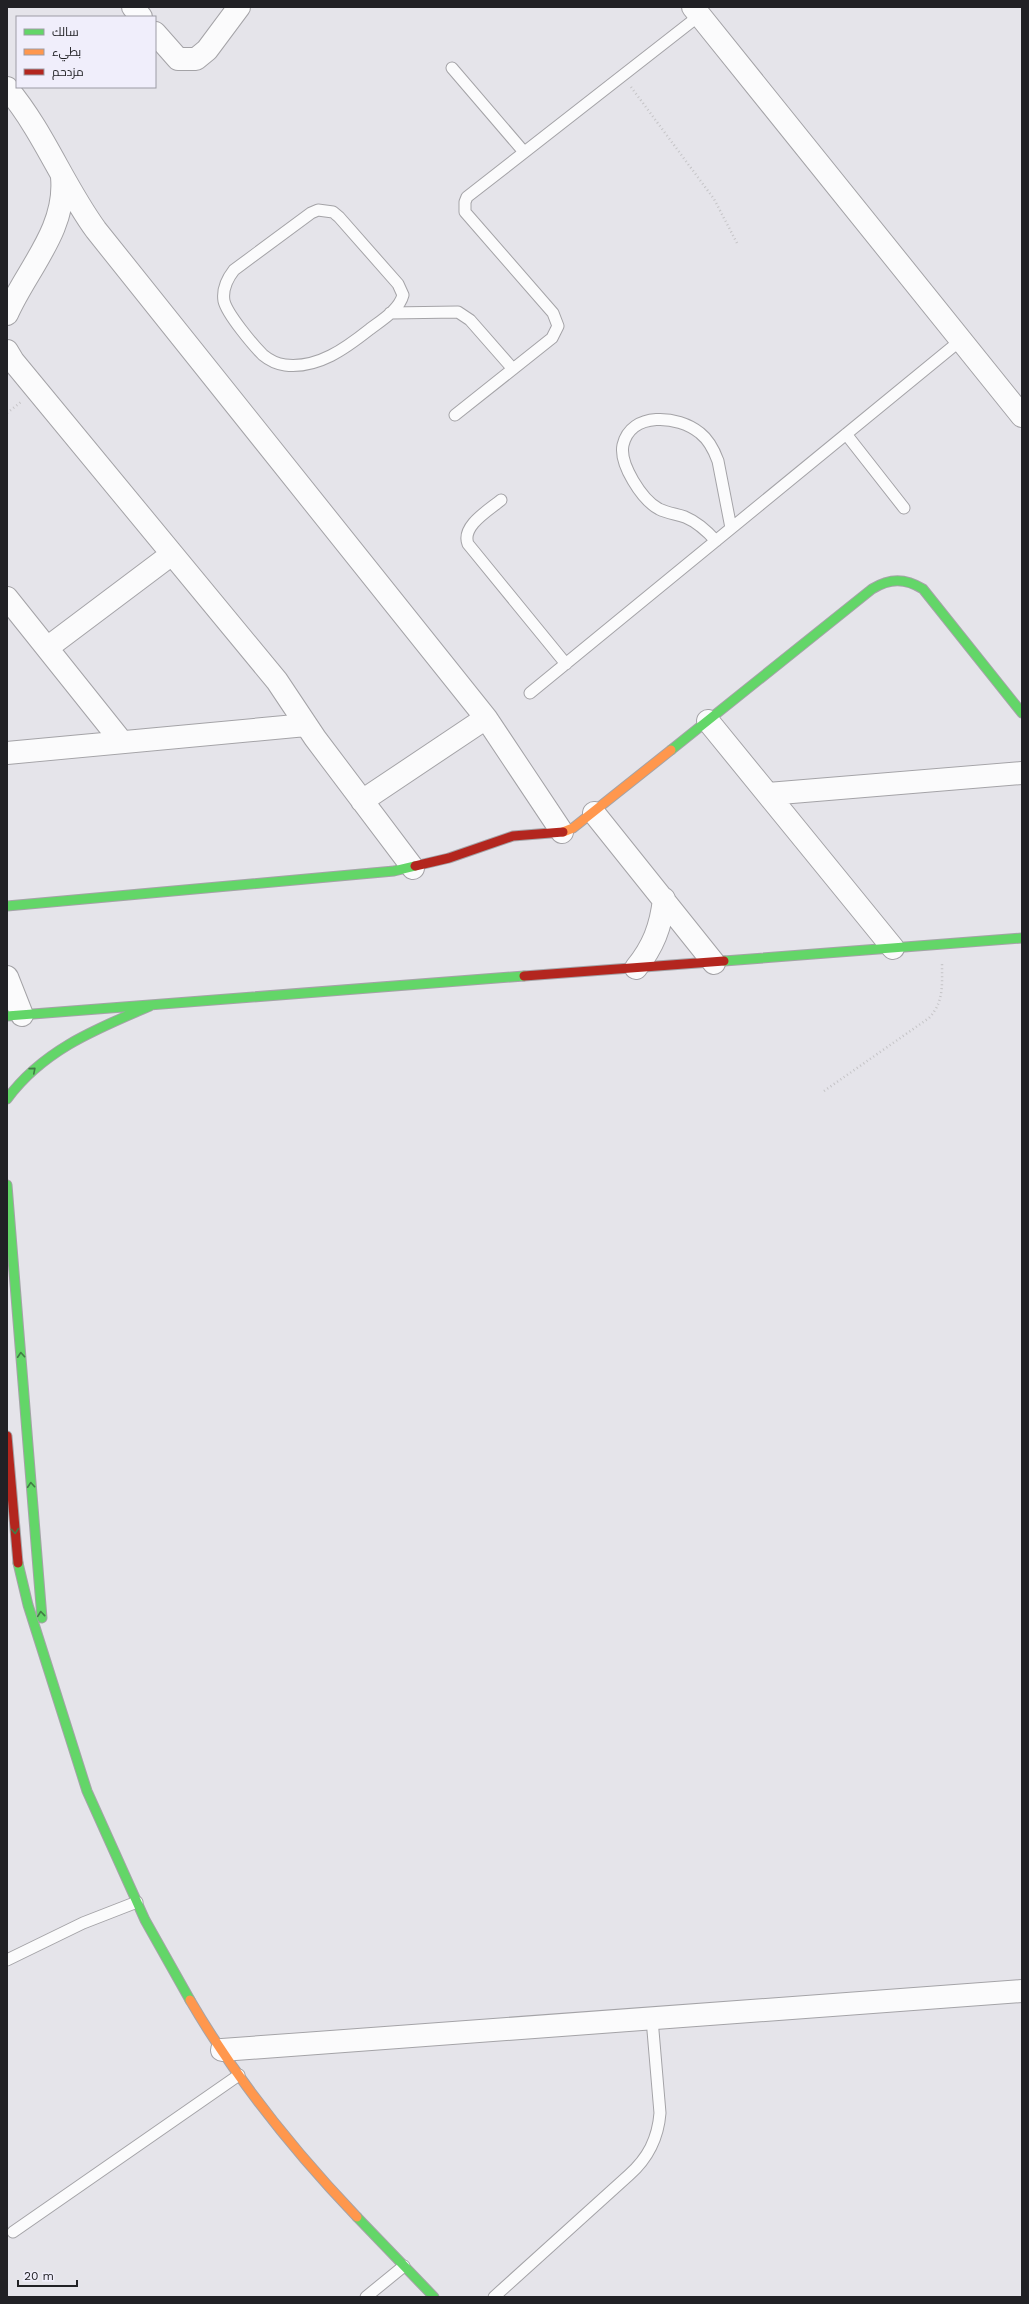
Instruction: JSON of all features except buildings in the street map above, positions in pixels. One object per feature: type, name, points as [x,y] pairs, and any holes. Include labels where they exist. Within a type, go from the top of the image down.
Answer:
[{"type":"main road","points":[[7,906],[413,868],[449,858],[513,836],[533,832],[562,832],[581,824],[872,588],[880,583],[898,579],[915,584],[929,596],[1022,713]]},
{"type":"main road","points":[[14,1015],[150,1006],[1022,938]]},
{"type":"main road","points":[[7,1099],[35,1068],[65,1046],[107,1024],[150,1006]]},
{"type":"main road","points":[[7,1185],[44,1653]]},
{"type":"main road","points":[[7,1436],[9,1496],[20,1576],[26,1602],[44,1653],[58,1706],[87,1791],[137,1902],[191,2002],[239,2075],[302,2157],[434,2297]]},
{"type":"street","points":[[133,7],[141,16]]},
{"type":"street","points":[[156,34],[178,59],[196,60],[207,50],[239,7]]},
{"type":"street","points":[[697,11],[1022,416]]},
{"type":"street","points":[[7,88],[34,124],[83,212],[96,230],[486,718],[562,832]]},
{"type":"street","points":[[7,314],[54,227],[63,194],[62,174]]},
{"type":"street","points":[[7,351],[13,361],[277,681],[306,725],[413,868]]},
{"type":"street","points":[[47,648],[172,554]]},
{"type":"street","points":[[7,598],[122,742]]},
{"type":"street","points":[[362,801],[486,718]]},
{"type":"street","points":[[708,721],[893,948]]},
{"type":"street","points":[[7,753],[306,725]]},
{"type":"street","points":[[768,794],[1022,773]]},
{"type":"street","points":[[594,813],[714,962]]},
{"type":"street","points":[[636,968],[648,954],[657,937],[662,918],[664,899]]},
{"type":"street","points":[[7,977],[14,1015]]},
{"type":"street","points":[[222,2050],[1022,1991]]},
{"type":"lane","points":[[455,415],[552,338],[558,326],[554,313],[468,216],[464,207],[467,197],[622,76],[697,11]]},
{"type":"lane","points":[[452,68],[524,152]]},
{"type":"lane","points":[[390,313],[402,301],[401,289],[339,217],[326,210],[311,213],[234,270],[227,279],[224,290],[224,302],[229,312],[264,356],[274,362],[286,365],[315,362],[330,357],[345,349],[390,313],[458,312],[470,320],[513,369]]},
{"type":"lane","points":[[530,693],[961,340]]},
{"type":"lane","points":[[716,541],[708,531],[692,520],[666,512],[652,504],[626,470],[623,462],[623,444],[632,430],[645,421],[671,420],[681,423],[700,433],[714,450],[718,461],[731,528]]},
{"type":"lane","points":[[846,434],[904,508]]},
{"type":"lane","points":[[501,500],[470,528],[466,535],[468,544],[566,664]]},
{"type":"lane","points":[[8,1957],[83,1923],[137,1902]]},
{"type":"lane","points":[[494,2297],[630,2175],[648,2154],[658,2127],[660,2113],[652,2019]]},
{"type":"lane","points":[[12,2232],[239,2075]]},
{"type":"lane","points":[[366,2297],[404,2266]]},
{"type":"path","points":[[622,76],[714,198],[738,245]]},
{"type":"path","points":[[824,1091],[926,1021],[934,1012],[941,997],[942,945]]},
{"type":"traffic: fast","points":[[671,750],[872,589],[891,581],[904,581],[923,589],[1022,713]]},
{"type":"traffic: fast","points":[[7,906],[394,871],[415,866]]},
{"type":"traffic: fast","points":[[724,961],[1022,938]]},
{"type":"traffic: fast","points":[[7,1016],[524,976]]},
{"type":"traffic: fast","points":[[7,1099],[21,1082],[54,1054],[110,1023],[150,1006]]},
{"type":"traffic: fast","points":[[7,1185],[42,1618]]},
{"type":"traffic: fast","points":[[18,1563],[28,1605],[87,1791],[145,1920],[190,2000]]},
{"type":"traffic: fast","points":[[357,2217],[434,2297]]},
{"type":"traffic: slow","points":[[563,832],[573,828],[671,750]]},
{"type":"traffic: slow","points":[[190,2000],[246,2086],[311,2166],[357,2217]]},
{"type":"traffic: jam","points":[[415,866],[449,858],[513,836],[563,832]]},
{"type":"traffic: jam","points":[[524,976],[724,961]]},
{"type":"traffic: jam","points":[[7,1436],[18,1563]]}]
